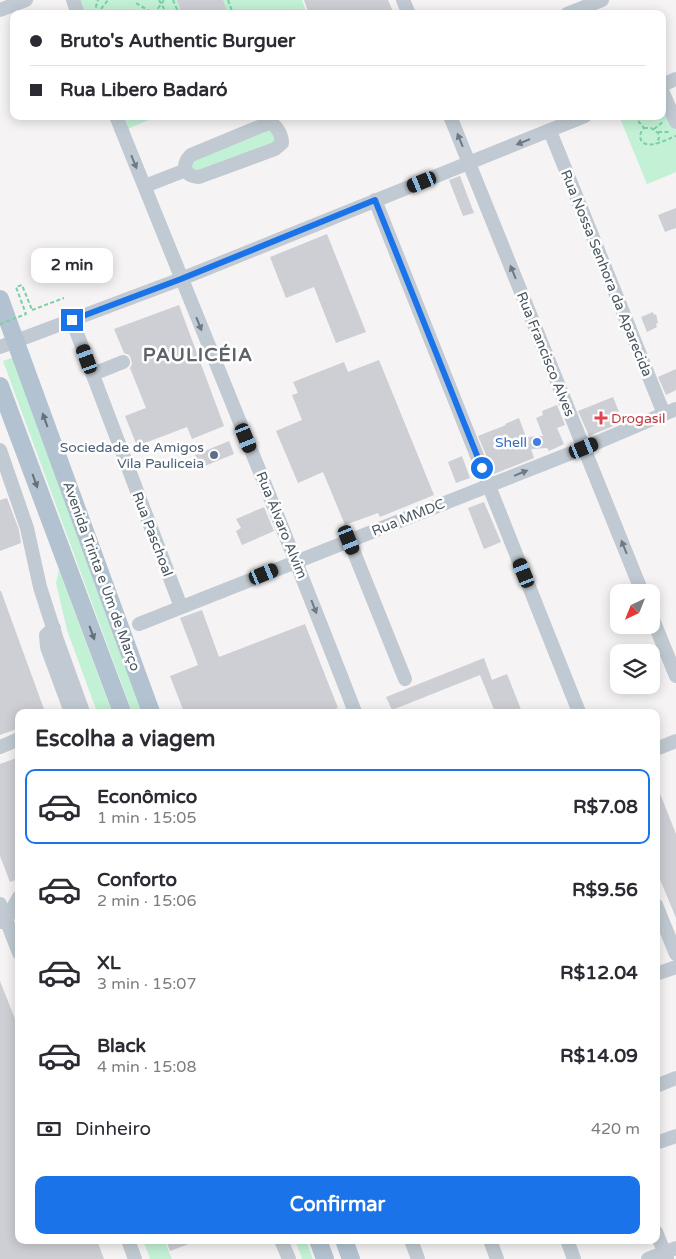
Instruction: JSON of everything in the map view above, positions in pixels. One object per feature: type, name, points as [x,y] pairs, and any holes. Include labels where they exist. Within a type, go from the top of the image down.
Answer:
[{"type":"main road","name":"Avenida Trinta e Um de Março","points":[[0,300],[8,344],[150,709]]},
{"type":"main road","name":"Avenida Trinta e Um de Março","points":[[0,386],[121,709]]},
{"type":"main road","points":[[319,1244],[325,1259]]},
{"type":"main road","points":[[346,1244],[352,1259]]},
{"type":"street","points":[[0,10],[26,0]]},
{"type":"street","points":[[577,10],[602,0]]},
{"type":"street","points":[[666,100],[676,122]]},
{"type":"street","name":"Rua Álvaro Alvim","points":[[118,120],[297,561],[354,709]]},
{"type":"street","name":"Rua Francisco Alves","points":[[452,120],[639,584]]},
{"type":"street","points":[[8,344],[181,279],[575,120]]},
{"type":"street","points":[[271,123],[276,126],[282,139],[282,143],[275,150],[199,177],[194,177],[186,170],[185,164],[191,155],[266,124],[271,123]]},
{"type":"street","name":"Rua Nossa Senhora da Aparecida","points":[[550,131],[670,412]]},
{"type":"street","points":[[145,186],[186,170]]},
{"type":"street","points":[[375,200],[579,709]]},
{"type":"street","name":"Rua Paschoal","points":[[72,320],[181,607]]},
{"type":"street","points":[[93,374],[122,362]]},
{"type":"street","name":"Rua MMDC","points":[[139,624],[584,448],[670,412]]},
{"type":"street","points":[[1,459],[27,528],[40,587],[82,709]]},
{"type":"street","points":[[349,540],[405,679]]},
{"type":"street","points":[[54,628],[46,635],[46,647],[70,709]]},
{"type":"street","points":[[659,634],[676,676]]},
{"type":"street","points":[[0,747],[15,741]]},
{"type":"street","points":[[660,747],[676,741]]},
{"type":"street","points":[[15,897],[0,903],[3,921],[15,945]]},
{"type":"street","points":[[3,921],[15,902]]},
{"type":"street","points":[[660,915],[676,954]]},
{"type":"street","points":[[660,972],[676,966]]},
{"type":"street","points":[[660,1084],[676,1078]]},
{"type":"street","points":[[660,1142],[676,1136]]},
{"type":"street","points":[[648,1259],[669,1253],[660,1238]]},
{"type":"street","points":[[129,1244],[135,1259]]},
{"type":"street","points":[[283,1244],[289,1259]]},
{"type":"street","points":[[412,1244],[418,1259]]},
{"type":"street","points":[[492,1244],[498,1259]]},
{"type":"street","points":[[568,1244],[574,1259]]},
{"type":"path","points":[[100,10],[108,0]]},
{"type":"path","points":[[158,0],[165,10]]},
{"type":"path","points":[[157,10],[164,0]]},
{"type":"path","points":[[136,3],[147,10]]},
{"type":"path","points":[[637,120],[644,128]]},
{"type":"path","points":[[644,128],[651,128],[657,132],[676,132]]},
{"type":"path","points":[[644,128],[640,135],[643,142],[650,145],[676,136]]},
{"type":"path","points":[[656,144],[659,138],[657,132]]},
{"type":"path","points":[[0,324],[26,314],[16,287],[22,285],[32,310],[64,298]]},
{"type":"green space","points":[[74,0],[302,0],[306,10],[78,10]]},
{"type":"green space","points":[[666,105],[676,130],[676,172],[647,184],[621,120],[666,120]]},
{"type":"green space","points":[[121,120],[149,120],[125,130]]},
{"type":"green space","points":[[273,126],[280,142],[194,177],[187,160]]},
{"type":"green space","points":[[14,357],[143,709],[131,709],[3,361]]},
{"type":"green space","points":[[59,570],[111,709],[96,709],[67,630],[56,583]]},
{"type":"green space","points":[[144,1244],[166,1244],[172,1259],[150,1259]]},
{"type":"green space","points":[[296,1244],[307,1244],[313,1259],[302,1259]]},
{"type":"building","points":[[177,0],[223,0],[227,10],[181,10]]},
{"type":"building","points":[[304,0],[388,0],[392,10],[308,10]]},
{"type":"building","points":[[460,176],[474,213],[463,216],[449,180]]},
{"type":"building","points":[[676,208],[676,228],[665,232],[658,215]]},
{"type":"building","points":[[327,234],[366,332],[336,343],[314,287],[286,298],[270,257]]},
{"type":"building","points":[[179,305],[224,426],[192,439],[187,427],[137,446],[125,416],[146,408],[130,368],[132,364],[131,359],[129,355],[124,353],[114,329]]},
{"type":"building","points":[[653,312],[654,315],[656,314],[657,327],[647,332],[641,317]]},
{"type":"building","points":[[379,360],[434,495],[380,517],[378,513],[345,525],[323,472],[298,483],[276,431],[302,420],[292,395],[298,393],[293,382],[344,362],[348,372]]},
{"type":"building","points":[[676,369],[676,390],[666,395],[658,377]]},
{"type":"building","name":"Drogasil","points":[[613,397],[623,422],[589,436],[578,411]]},
{"type":"building","points":[[557,405],[565,425],[557,428],[564,444],[549,451],[547,448],[531,449],[534,458],[494,474],[478,436],[519,418],[526,437],[543,436],[536,418],[543,415],[542,411]]},
{"type":"building","name":"Sociedade de Amigos Vila Pauliceia","points":[[229,441],[234,454],[200,468],[195,455]]},
{"type":"building","points":[[462,456],[470,478],[456,483],[448,462]]},
{"type":"building","points":[[7,498],[19,530],[21,543],[0,551],[0,500]]},
{"type":"building","points":[[484,502],[501,542],[484,549],[468,508]]},
{"type":"building","points":[[264,507],[274,531],[242,545],[236,531],[241,528],[236,519]]},
{"type":"building","points":[[1,591],[44,709],[15,709],[15,729],[0,735]]},
{"type":"building","points":[[202,610],[219,657],[305,624],[338,708],[183,709],[170,676],[198,665],[180,618]]},
{"type":"building","points":[[484,658],[492,680],[507,674],[521,709],[494,709],[480,675],[395,709],[392,709],[386,697]]},
{"type":"building","points":[[15,758],[15,880],[10,882],[0,856],[0,764]]},
{"type":"building","points":[[660,794],[676,834],[676,918],[660,880]]},
{"type":"building","points":[[0,981],[15,1019],[15,1244],[98,1244],[104,1259],[0,1259]]},
{"type":"building","points":[[167,1244],[189,1244],[170,1251]]},
{"type":"place","name":"Drogasil","points":[[601,418]]},
{"type":"place","name":"Shell","points":[[537,442]]},
{"type":"place","name":"Sociedade de Amigos Vila Pauliceia","points":[[214,455]]},
{"type":"district","name":"PAULICÉIA","points":[[198,354]]},
{"type":"route","points":[[72,320],[181,279],[375,200],[482,468]]}]
